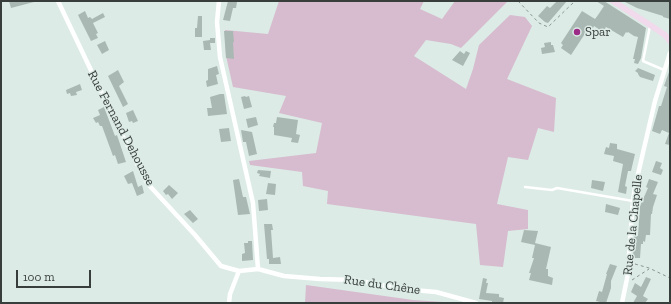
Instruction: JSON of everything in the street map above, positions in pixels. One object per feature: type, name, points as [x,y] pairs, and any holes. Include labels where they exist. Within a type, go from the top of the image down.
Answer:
[{"type":"main road","points":[[613,1],[665,35],[670,41]]},
{"type":"main road","points":[[665,35],[670,31]]},
{"type":"street","name":"Rue Fernand Dehousse","points":[[58,1],[118,127],[147,183],[196,235],[221,266],[239,271]]},
{"type":"street","points":[[219,1],[217,22],[220,57],[253,203],[258,269]]},
{"type":"street","name":"Rue de la Chapelle","points":[[622,303],[630,264],[633,201],[644,144],[670,53]]},
{"type":"street","name":"Rue du Chêne","points":[[239,271],[258,269],[284,276],[355,280],[402,289],[436,292],[476,303]]},
{"type":"street","points":[[229,303],[230,294],[239,271]]},
{"type":"lane","points":[[650,25],[643,61],[664,71]]},
{"type":"lane","points":[[525,187],[552,190],[557,188],[633,201]]},
{"type":"path","points":[[518,1],[540,23],[548,27],[575,1]]},
{"type":"path","points":[[630,264],[649,268],[670,278]]},
{"type":"path","points":[[626,284],[649,268]]},
{"type":"shaded area","points":[[279,1],[424,1],[420,9],[442,19],[455,1],[508,1],[461,48],[451,44],[426,40],[414,56],[466,89],[479,45],[510,15],[525,17],[532,26],[507,79],[556,98],[554,132],[538,128],[528,160],[508,157],[497,204],[528,210],[528,229],[508,231],[503,267],[480,265],[476,224],[327,204],[328,191],[303,186],[302,172],[250,165],[249,161],[316,153],[322,123],[279,113],[286,96],[233,87],[226,56],[225,30],[268,34]]},
{"type":"shaded area","points":[[306,285],[413,300],[444,303],[305,303]]},
{"type":"building","points":[[9,1],[33,1],[34,2],[11,8]]},
{"type":"building","points":[[228,1],[237,2],[236,8],[233,8],[230,21],[223,20]]},
{"type":"building","points":[[557,1],[567,1],[548,23],[538,16],[547,6],[550,8]]},
{"type":"building","points":[[596,1],[604,1],[646,28],[641,58],[638,64],[634,63],[635,59],[633,59],[638,37],[626,32],[623,37],[606,27],[603,32],[594,26],[593,28],[590,26],[571,55],[561,48],[563,45],[561,43],[582,11],[595,19],[598,15],[604,6]]},
{"type":"building","points":[[623,1],[670,1],[670,19],[637,8]]},
{"type":"building","points":[[85,11],[88,18],[90,17],[92,19],[103,13],[105,17],[93,23],[98,33],[96,34],[98,38],[91,41],[78,15]]},
{"type":"building","points":[[198,16],[202,16],[202,37],[195,37],[195,28],[197,28]]},
{"type":"building","points":[[224,31],[233,31],[234,59],[226,58]]},
{"type":"building","points":[[210,38],[215,38],[215,43],[210,43],[211,50],[204,50],[203,41],[210,40]]},
{"type":"building","points":[[105,41],[109,50],[102,54],[97,45]]},
{"type":"building","points":[[551,42],[555,52],[542,54],[541,48],[545,47],[544,43]]},
{"type":"building","points":[[460,51],[464,54],[466,51],[470,53],[463,66],[452,60]]},
{"type":"building","points":[[217,66],[219,74],[216,75],[218,84],[207,87],[206,81],[208,80],[208,69]]},
{"type":"building","points":[[638,68],[655,75],[653,81],[640,77],[635,71]]},
{"type":"building","points":[[118,70],[124,82],[119,86],[128,104],[123,107],[108,76]]},
{"type":"building","points":[[669,72],[670,145],[665,144],[669,133],[662,130],[660,134],[652,131],[659,106],[661,106],[667,87],[664,86]]},
{"type":"building","points":[[80,84],[82,90],[76,92],[77,95],[71,96],[70,93],[67,94],[66,90]]},
{"type":"building","points":[[224,94],[227,114],[208,116],[207,108],[212,108],[210,97]]},
{"type":"building","points":[[249,96],[252,107],[244,109],[241,97]]},
{"type":"building","points":[[104,107],[115,136],[117,135],[126,162],[118,164],[115,155],[113,156],[102,126],[100,126],[98,122],[96,123],[93,118],[100,115],[98,110]]},
{"type":"building","points":[[133,110],[138,121],[133,123],[132,121],[129,122],[126,113]]},
{"type":"building","points":[[256,117],[258,125],[248,128],[246,119]]},
{"type":"building","points":[[277,117],[298,120],[296,134],[300,135],[298,143],[291,142],[292,138],[274,135],[273,127],[274,123],[276,123]]},
{"type":"building","points":[[229,128],[231,141],[221,142],[219,129]]},
{"type":"building","points":[[241,130],[252,132],[257,154],[249,156],[246,142],[243,142]]},
{"type":"building","points":[[610,143],[617,144],[617,149],[635,154],[631,171],[628,171],[625,186],[627,187],[626,194],[618,192],[623,164],[613,161],[614,156],[604,154],[606,147],[609,148]]},
{"type":"building","points":[[656,161],[662,163],[660,168],[663,170],[661,175],[652,172]]},
{"type":"building","points":[[258,170],[271,171],[270,178],[259,176],[260,174],[257,173]]},
{"type":"building","points":[[133,171],[138,187],[142,185],[144,193],[137,196],[132,183],[128,184],[124,176]]},
{"type":"building","points":[[239,179],[243,197],[246,197],[250,214],[238,215],[233,180]]},
{"type":"building","points":[[649,179],[658,182],[653,194],[657,195],[651,214],[650,235],[646,235],[645,242],[643,241],[643,244],[641,244],[640,258],[633,258],[634,236],[638,236],[640,206],[648,188],[646,187]]},
{"type":"building","points":[[592,180],[605,182],[603,191],[591,188]]},
{"type":"building","points":[[268,183],[276,184],[275,195],[266,194]]},
{"type":"building","points":[[169,185],[178,193],[172,199],[163,191]]},
{"type":"building","points":[[267,199],[268,210],[259,211],[258,200]]},
{"type":"building","points":[[606,204],[620,208],[618,215],[605,212]]},
{"type":"building","points":[[190,210],[198,219],[193,223],[184,214]]},
{"type":"building","points":[[264,224],[272,224],[273,258],[280,257],[281,264],[269,264],[269,259],[267,259]]},
{"type":"building","points":[[524,230],[538,231],[535,243],[551,247],[546,269],[548,269],[548,276],[553,278],[552,285],[529,280],[531,273],[529,273],[534,258],[532,258],[535,245],[521,242]]},
{"type":"building","points":[[248,241],[252,241],[253,260],[242,261],[242,254],[245,253],[244,243],[248,243]]},
{"type":"building","points":[[610,264],[617,266],[611,281],[611,288],[606,303],[596,301],[599,291],[602,292]]},
{"type":"building","points":[[646,277],[651,279],[643,296],[648,299],[645,303],[633,303],[637,296],[631,292],[635,283],[641,287]]},
{"type":"building","points":[[483,278],[487,279],[486,283],[488,283],[486,293],[499,294],[499,297],[504,298],[503,303],[492,303],[492,301],[479,299]]},
{"type":"place","name":"Spar","points":[[577,32]]}]
